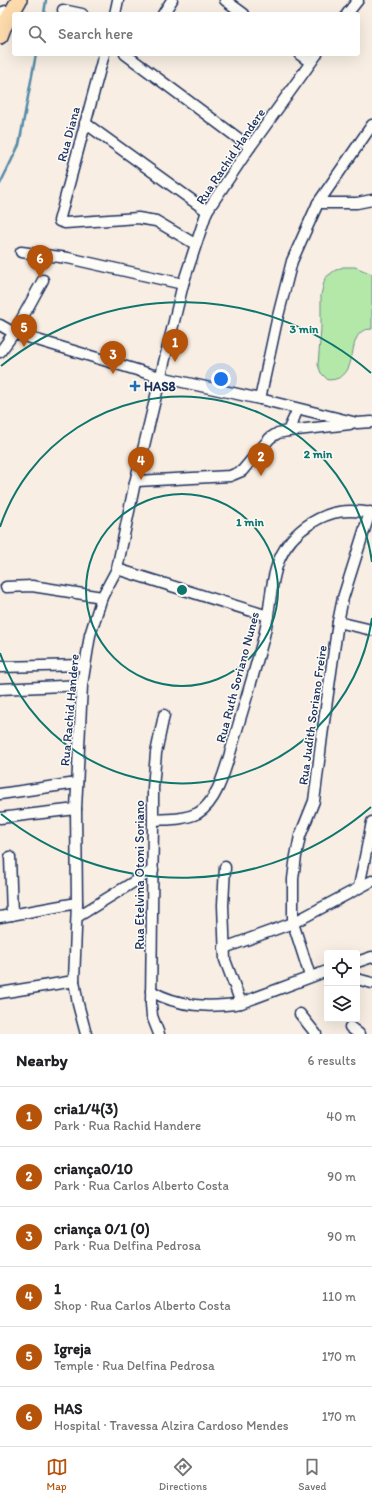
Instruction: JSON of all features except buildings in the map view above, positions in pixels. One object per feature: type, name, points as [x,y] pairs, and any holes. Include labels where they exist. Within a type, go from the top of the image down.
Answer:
[{"type":"highway","points":[[3,18],[19,0]]},
{"type":"street","points":[[115,12],[118,0]]},
{"type":"street","points":[[164,12],[172,0]]},
{"type":"street","points":[[225,0],[241,12]]},
{"type":"street","points":[[349,12],[358,0]]},
{"type":"street","points":[[63,10],[72,12]]},
{"type":"street","name":"Rua Diana","points":[[103,56],[59,221],[65,223],[138,218],[156,221],[195,244]]},
{"type":"street","points":[[132,56],[250,147]]},
{"type":"street","name":"Rua Rachid Handere","points":[[86,1034],[74,981],[77,917],[77,781],[82,685],[90,635],[102,597],[117,569],[134,487],[183,284],[207,211],[313,58]]},
{"type":"street","points":[[85,123],[207,211]]},
{"type":"street","points":[[260,399],[292,260],[318,203],[372,125]]},
{"type":"street","points":[[318,203],[372,200]]},
{"type":"street","points":[[21,252],[68,258],[183,284]]},
{"type":"street","points":[[0,352],[14,333],[43,280]]},
{"type":"street","points":[[0,325],[14,333],[160,377],[260,399],[357,423]]},
{"type":"street","points":[[288,431],[298,409]]},
{"type":"street","points":[[136,481],[230,476],[242,471],[270,438],[278,434],[288,431],[372,422]]},
{"type":"street","name":"Rua Ruth Soriano Nunes","points":[[154,820],[184,818],[198,812],[211,802],[225,772],[255,670],[268,616],[272,581],[280,557],[288,542],[302,529],[323,516],[346,510],[371,513]]},
{"type":"street","name":"Rua Judith Soriano Freire","points":[[310,976],[294,923],[293,879],[296,856],[300,836],[314,801],[338,622],[351,570],[371,513]]},
{"type":"street","points":[[117,569],[268,616]]},
{"type":"street","points":[[6,587],[32,586],[102,597]]},
{"type":"street","points":[[338,622],[372,630]]},
{"type":"street","points":[[0,667],[84,665]]},
{"type":"street","points":[[0,689],[82,685]]},
{"type":"street","name":"Rua Etelvina Otoni Soriano","points":[[159,1034],[152,1016],[151,991],[154,820],[153,788],[156,753],[164,715]]},
{"type":"street","points":[[5,793],[29,791],[77,781]]},
{"type":"street","points":[[0,818],[76,809]]},
{"type":"street","points":[[359,887],[372,822]]},
{"type":"street","points":[[10,857],[12,915]]},
{"type":"street","points":[[225,867],[223,904],[225,960],[241,1003]]},
{"type":"street","points":[[77,917],[153,870]]},
{"type":"street","points":[[224,948],[294,923],[372,881]]},
{"type":"street","points":[[0,917],[77,903]]},
{"type":"street","points":[[360,961],[372,957]]},
{"type":"street","points":[[151,991],[176,1003],[226,1006],[241,1003],[310,976],[324,972]]},
{"type":"street","points":[[360,980],[372,984]]},
{"type":"street","points":[[0,993],[74,981]]},
{"type":"street","points":[[300,1014],[316,1034]]},
{"type":"street","points":[[350,1027],[359,1034]]},
{"type":"green space","points":[[343,267],[355,267],[372,274],[372,329],[363,331],[357,337],[350,364],[346,372],[339,378],[328,380],[321,373],[318,365],[321,329],[321,295],[325,278],[334,271]]},
{"type":"waterway","points":[[44,12],[46,0]]},
{"type":"waterway","points":[[0,184],[19,145],[36,56]]},
{"type":"place","name":"HAS","points":[[40,278]]},
{"type":"place","name":"Igreja","points":[[24,347]]},
{"type":"place","name":"cria1/4(3)","points":[[175,362]]},
{"type":"place","name":"criança 0/1 (0)","points":[[113,374]]},
{"type":"place","name":"HAS8","points":[[135,386]]},
{"type":"place","name":"criança0/10","points":[[261,476]]},
{"type":"place","name":"1","points":[[141,480]]}]
